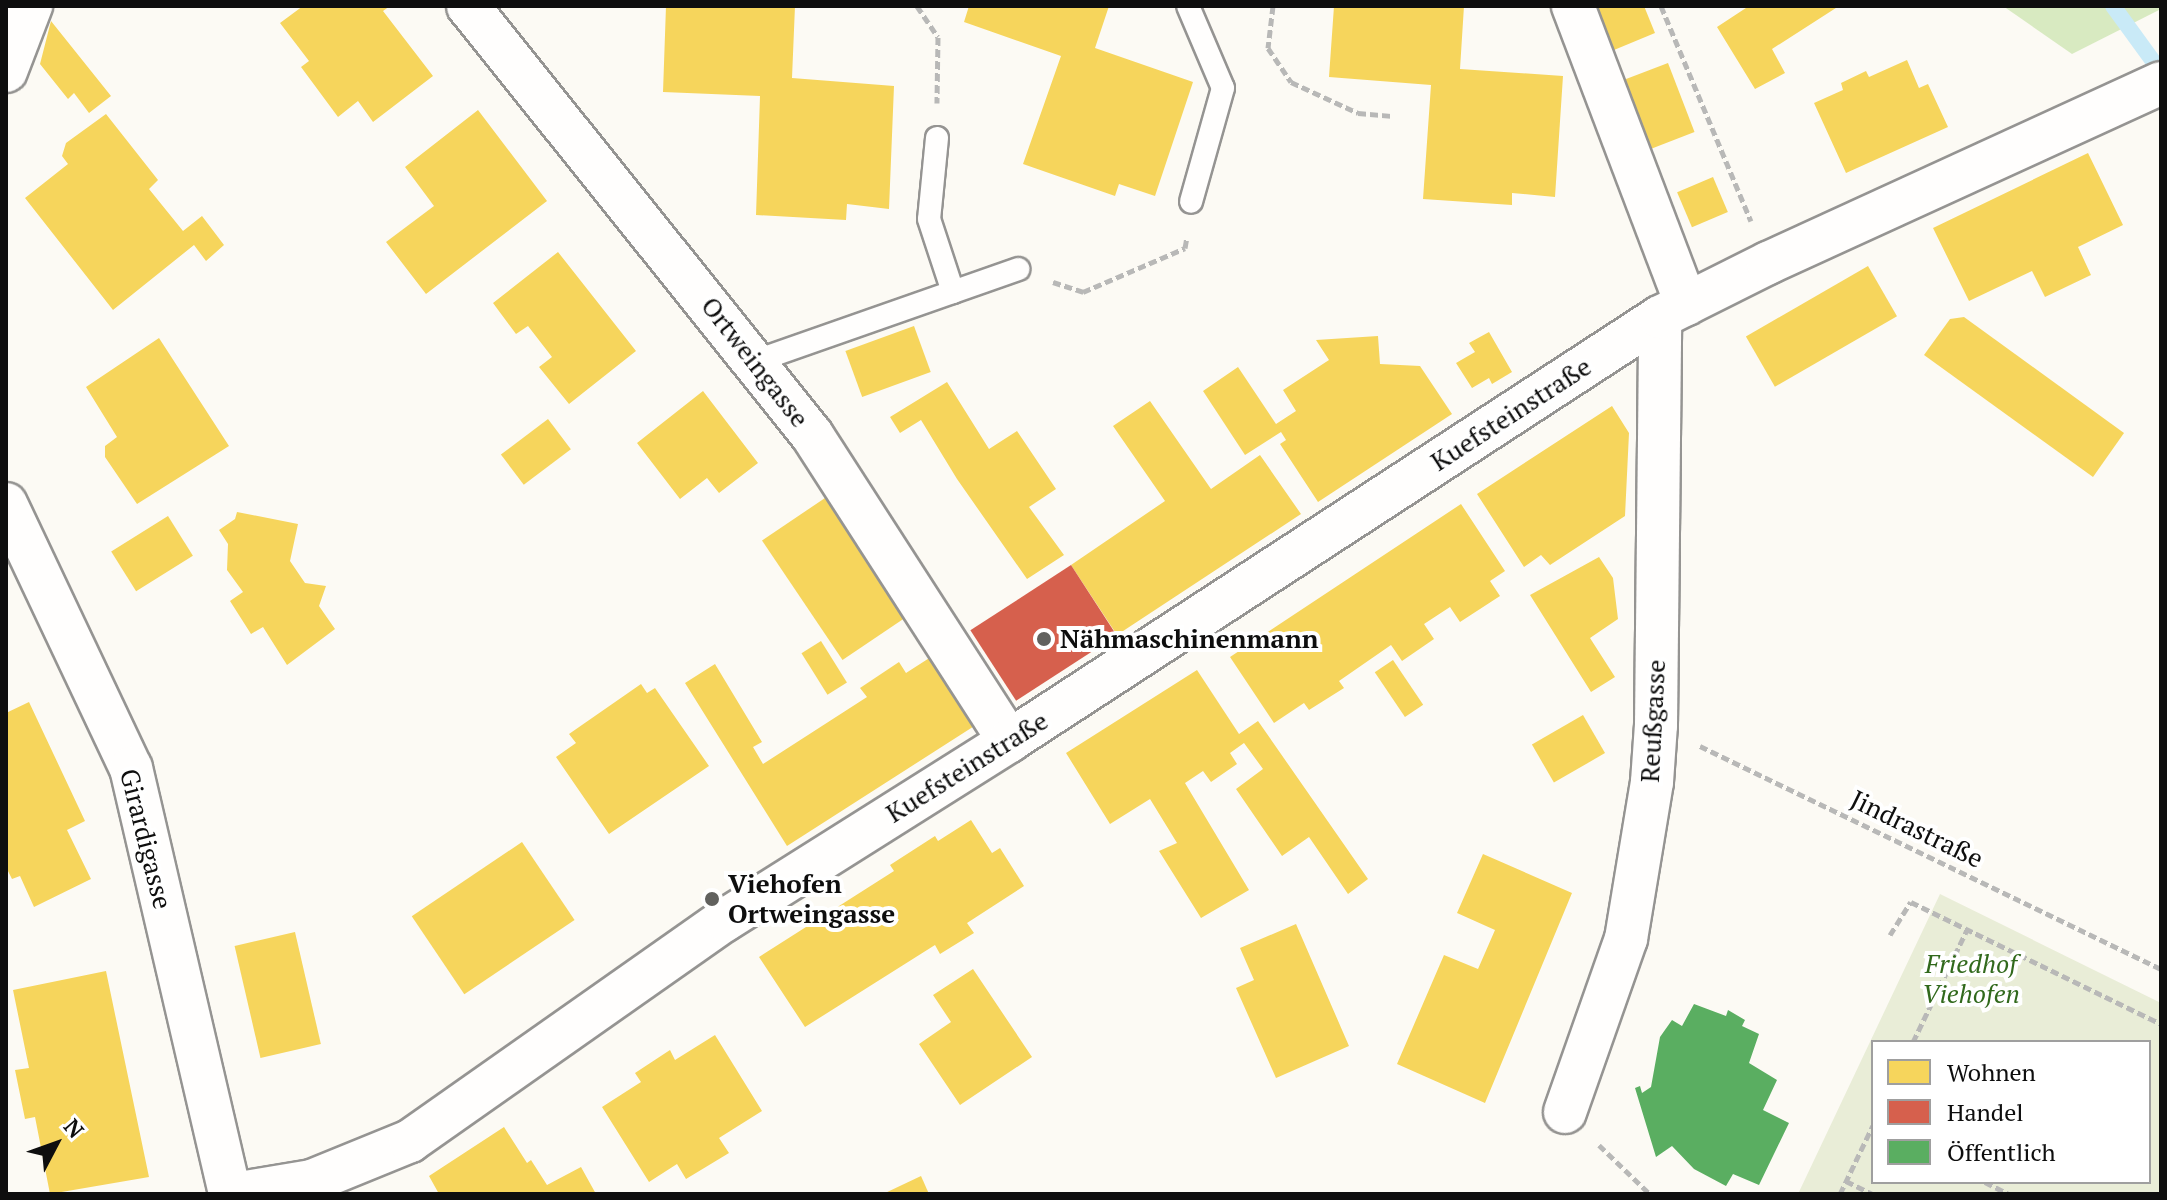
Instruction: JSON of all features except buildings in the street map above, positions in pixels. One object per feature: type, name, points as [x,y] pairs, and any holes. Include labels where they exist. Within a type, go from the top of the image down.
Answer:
[{"type":"street","points":[[6,71],[31,6]]},
{"type":"street","name":"Ortweingasse","points":[[468,6],[756,361],[812,435],[1009,741]]},
{"type":"street","points":[[1573,6],[1673,310]]},
{"type":"street","name":"Kuefsteinstraße","points":[[232,1194],[312,1181],[410,1141],[725,920],[1009,741],[1673,310],[1768,263],[2161,83]]},
{"type":"street","name":"Reußgasse","points":[[1565,1112],[1626,939],[1652,782],[1673,310]]},
{"type":"street","name":"Girardigasse","points":[[6,504],[131,768],[232,1194]]},
{"type":"lane","points":[[1188,6],[1223,88],[1191,202]]},
{"type":"lane","points":[[937,138],[929,219],[953,292]]},
{"type":"lane","points":[[756,361],[1018,269]]},
{"type":"path","points":[[917,6],[938,37],[937,138]]},
{"type":"path","points":[[1273,6],[1268,48],[1291,82],[1358,113],[1391,116]]},
{"type":"path","points":[[1661,6],[1768,263]]},
{"type":"path","points":[[1018,269],[1083,292],[1185,248],[1191,202]]},
{"type":"path","name":"Jindrastraße","points":[[1656,725],[2161,969]]},
{"type":"path","points":[[1890,935],[1911,902],[2161,1024]]},
{"type":"path","points":[[1914,1040],[1967,930]]},
{"type":"path","points":[[1565,1112],[1650,1194]]},
{"type":"path","points":[[1840,1194],[1871,1129]]},
{"type":"path","points":[[1846,1181],[1873,1194]]},
{"type":"path","points":[[1989,1184],[2009,1194]]},
{"type":"green space","points":[[2003,6],[2161,6],[2161,9],[2072,54]]},
{"type":"green space","name":"Friedhof Viehofen","points":[[1940,894],[2161,1003],[2161,1194],[1798,1194]]},
{"type":"waterway","points":[[2113,6],[2161,72]]},
{"type":"place","name":"Nähmaschinenmann","points":[[1044,639]]},
{"type":"place","name":"Viehofen Ortweingasse","points":[[712,899]]}]
